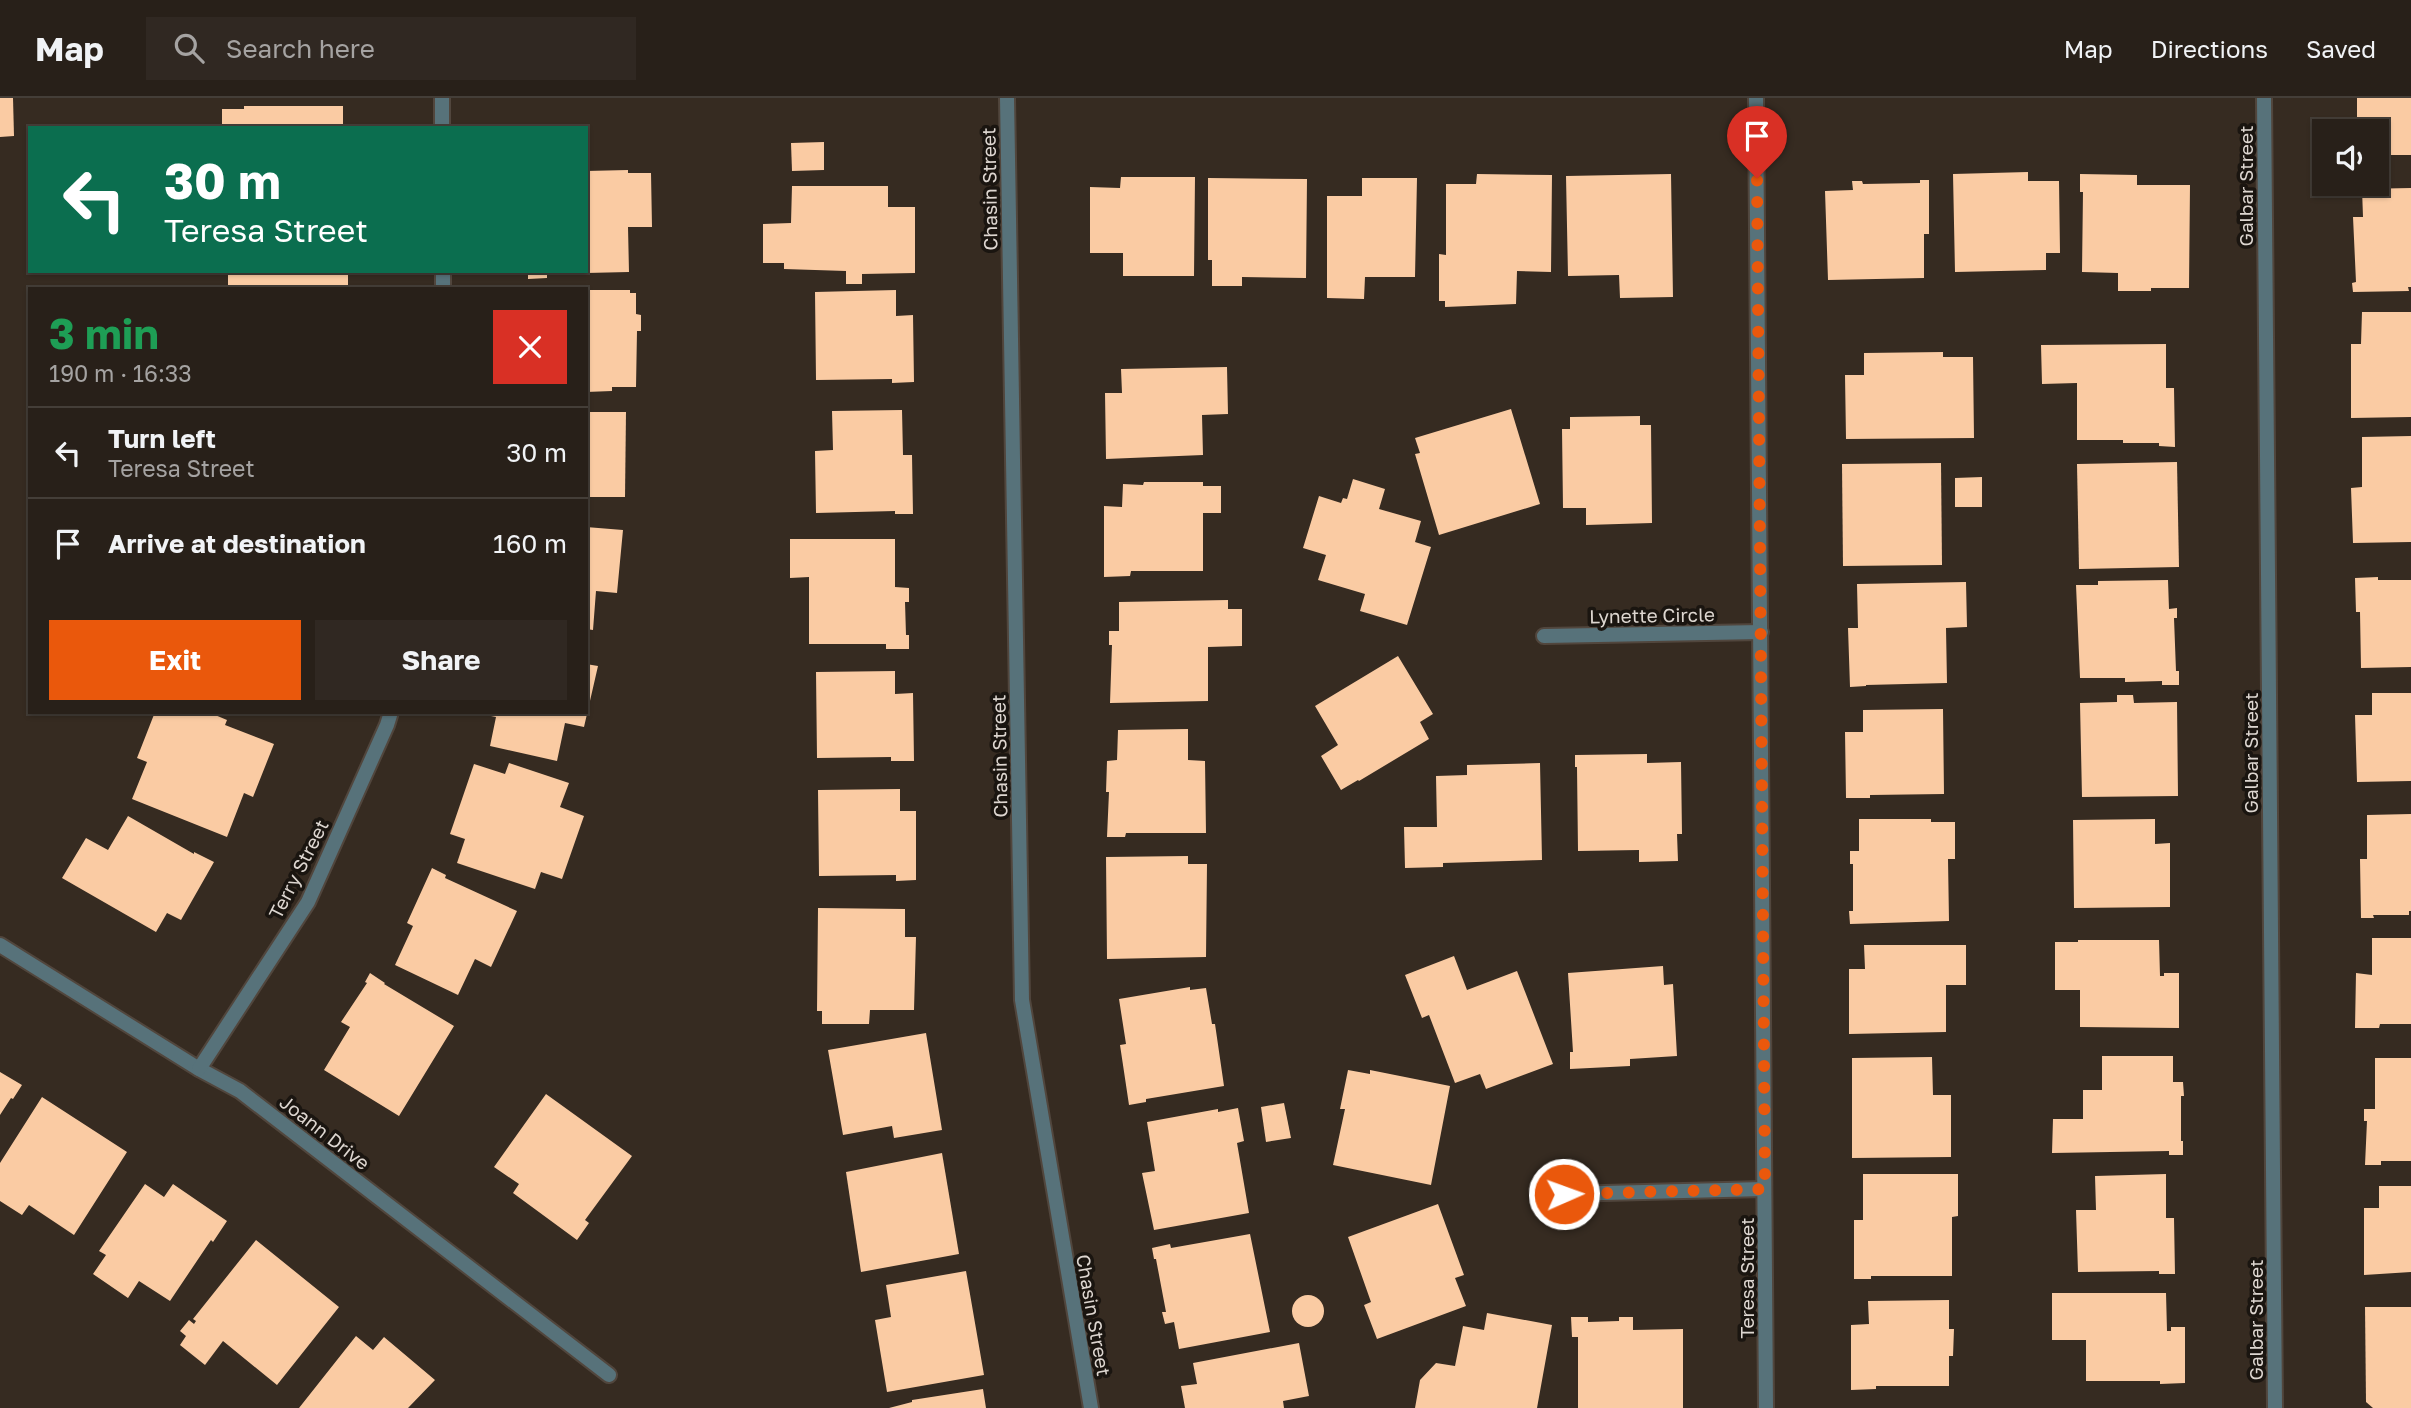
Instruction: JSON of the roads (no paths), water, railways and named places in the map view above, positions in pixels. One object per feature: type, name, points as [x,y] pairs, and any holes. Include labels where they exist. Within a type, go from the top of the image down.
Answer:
[{"type":"street","points":[[442,98],[442,126]]},
{"type":"street","name":"Chasin Street","points":[[1007,98],[1022,1000],[1091,1408]]},
{"type":"street","name":"Teresa Street","points":[[1756,98],[1766,1408]]},
{"type":"street","name":"Galbar Street","points":[[2264,98],[2275,1408]]},
{"type":"street","name":"Lynette Circle","points":[[1544,636],[1760,632]]},
{"type":"street","name":"Terry Street","points":[[199,1069],[308,902],[390,714]]},
{"type":"street","name":"Joann Drive","points":[[0,945],[199,1069],[240,1091],[609,1375]]},
{"type":"street","points":[[1564,1194],[1765,1189]]}]
